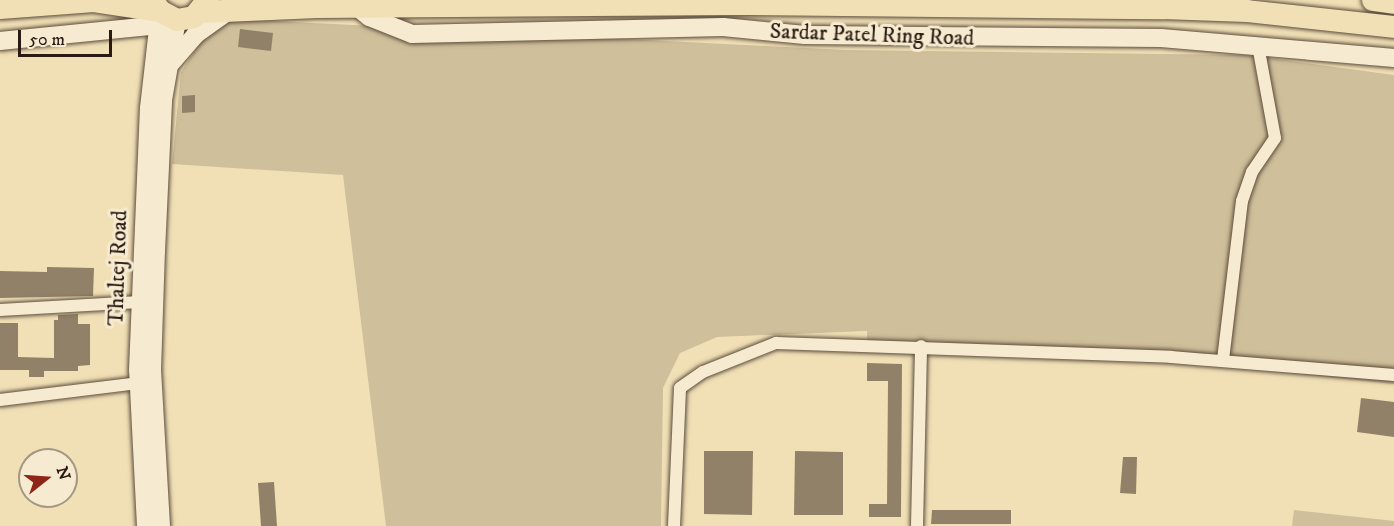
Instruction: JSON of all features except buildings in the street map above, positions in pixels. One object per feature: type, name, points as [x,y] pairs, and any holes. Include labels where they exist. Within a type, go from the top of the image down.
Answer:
[{"type":"highway","points":[[1373,0],[1394,3]]},
{"type":"highway","points":[[0,8],[94,1],[162,14]]},
{"type":"highway","name":"Sardar Patel Ring Road","points":[[162,14],[205,6],[232,9],[356,6],[1162,8],[1247,11],[1394,27]]},
{"type":"street","name":"Sardar Patel Ring Road","points":[[356,6],[369,17],[412,34],[723,27],[806,35],[1161,38],[1394,58]]},
{"type":"street","points":[[170,65],[195,35],[232,9]]},
{"type":"street","points":[[0,41],[162,14],[170,65],[164,100],[146,382],[161,526]]},
{"type":"street","name":"Thaltej Road","points":[[146,526],[146,382],[140,302],[148,108],[162,14]]},
{"type":"street","points":[[1223,360],[1242,201],[1252,172],[1275,138],[1258,45]]},
{"type":"street","points":[[0,310],[140,302]]},
{"type":"street","points":[[674,526],[677,403],[680,388],[689,380],[776,343],[921,346],[1223,360],[1394,375]]},
{"type":"street","points":[[917,526],[921,346]]},
{"type":"street","points":[[0,400],[146,382]]},
{"type":"shaded area","points":[[234,19],[845,50],[1245,55],[1394,75],[1394,384],[1223,366],[867,349],[867,331],[717,337],[680,353],[663,388],[661,526],[386,526],[343,175],[172,164],[181,72],[202,40]]},
{"type":"shaded area","points":[[1294,510],[1394,521],[1394,526],[1292,526]]}]
